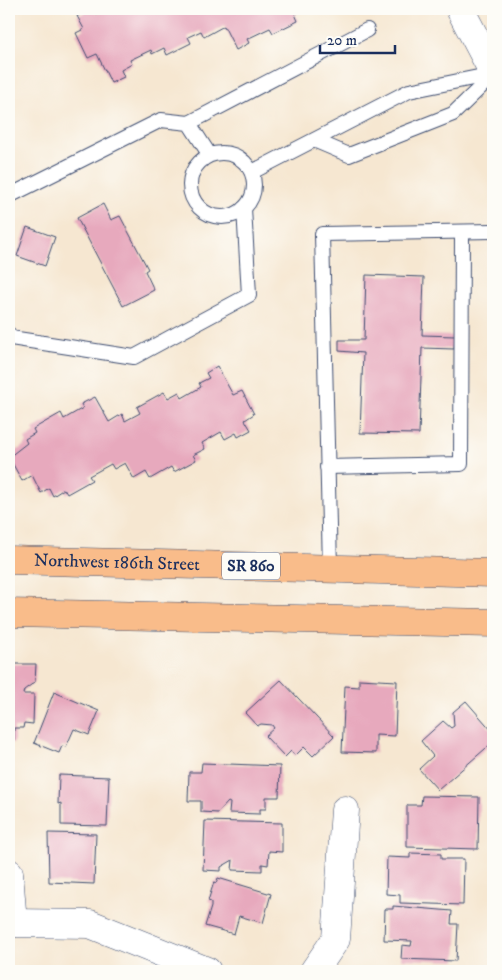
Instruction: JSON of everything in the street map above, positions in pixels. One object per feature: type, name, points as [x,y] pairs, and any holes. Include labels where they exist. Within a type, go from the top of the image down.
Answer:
[{"type":"main road","name":"Northwest 186th Street","points":[[9,560],[493,573]]},
{"type":"main road","points":[[9,613],[493,623]]},
{"type":"street","points":[[460,9],[492,68]]},
{"type":"street","points":[[314,971],[336,939],[345,810]]},
{"type":"street","points":[[9,873],[11,925],[90,924],[207,971]]},
{"type":"lane","points":[[9,196],[161,120],[189,123],[367,30]]},
{"type":"lane","points":[[316,140],[349,155],[454,114],[492,68]]},
{"type":"lane","points":[[252,172],[409,91],[492,68]]},
{"type":"lane","points":[[189,123],[209,154]]},
{"type":"lane","points":[[222,152],[235,154],[245,162],[252,172],[254,185],[252,198],[244,208],[234,215],[221,218],[208,215],[198,208],[191,197],[189,184],[191,172],[199,161],[209,154],[222,152]]},
{"type":"lane","points":[[9,334],[11,338],[134,357],[248,296],[244,208]]},
{"type":"lane","points":[[330,568],[322,234],[462,234],[493,231]]},
{"type":"lane","points":[[327,467],[461,464],[462,234]]},
{"type":"building","points":[[92,9],[96,14],[107,9],[109,13],[119,9],[305,9],[295,14],[298,21],[273,33],[270,28],[247,39],[249,43],[236,50],[224,26],[204,37],[201,31],[188,37],[191,43],[167,55],[164,48],[152,54],[151,50],[130,60],[132,64],[121,70],[124,77],[111,83],[97,54],[88,58],[76,33],[84,29],[77,16]]},
{"type":"building","points":[[103,204],[111,220],[120,216],[148,269],[145,271],[154,290],[123,306],[77,218]]},
{"type":"building","points":[[27,227],[55,237],[45,266],[17,256]]},
{"type":"building","points":[[366,275],[424,277],[422,335],[455,336],[454,349],[422,348],[419,434],[360,433],[363,353],[339,351],[339,340],[364,340]]},
{"type":"building","points":[[217,366],[233,395],[242,391],[254,414],[245,420],[251,430],[238,437],[236,433],[225,439],[221,432],[202,443],[205,449],[193,455],[196,460],[174,472],[171,467],[150,479],[146,472],[134,479],[125,463],[114,469],[111,464],[89,476],[92,480],[67,494],[64,489],[53,496],[49,488],[41,493],[32,475],[22,481],[9,457],[27,443],[25,439],[35,433],[33,429],[61,413],[64,419],[83,408],[81,404],[95,397],[109,422],[122,414],[125,421],[140,413],[137,407],[164,392],[168,398],[179,392],[182,398],[201,387],[199,383],[209,378],[206,373]]},
{"type":"building","points":[[9,664],[36,664],[35,682],[24,690],[23,694],[34,694],[33,724],[24,723],[23,728],[14,728],[14,743],[9,743]]},
{"type":"building","points":[[359,679],[397,681],[395,736],[376,735],[376,753],[342,752],[345,686],[359,687]]},
{"type":"building","points":[[281,680],[334,736],[313,756],[304,747],[295,756],[291,751],[285,757],[265,736],[274,728],[272,725],[261,724],[257,726],[245,713]]},
{"type":"building","points":[[54,692],[99,711],[89,735],[74,729],[66,747],[62,746],[59,753],[34,743]]},
{"type":"building","points":[[466,701],[493,732],[493,742],[438,790],[419,769],[433,756],[421,741],[443,721],[451,728],[454,726],[453,712]]},
{"type":"building","points":[[202,763],[280,766],[279,797],[266,797],[266,809],[260,809],[260,814],[229,813],[230,803],[228,802],[218,813],[201,812],[201,801],[188,801],[189,772],[201,772]]},
{"type":"building","points":[[59,775],[109,777],[107,826],[61,825],[61,803],[58,804]]},
{"type":"building","points":[[422,796],[479,797],[478,849],[407,847],[407,805],[421,805]]},
{"type":"building","points":[[205,821],[282,823],[282,852],[269,851],[268,865],[262,864],[262,871],[232,870],[233,860],[221,867],[221,871],[203,870]]},
{"type":"building","points":[[48,833],[96,834],[94,884],[49,882]]},
{"type":"building","points":[[410,853],[441,854],[441,859],[464,859],[463,905],[400,903],[400,895],[386,894],[387,857],[410,858]]},
{"type":"building","points":[[218,878],[271,894],[263,923],[239,916],[234,934],[205,926],[211,907],[211,902],[208,901],[214,882],[216,883]]},
{"type":"building","points":[[393,906],[452,911],[451,924],[458,924],[456,961],[401,959],[402,945],[411,946],[412,941],[384,940],[385,909],[393,909]]},
{"type":"building","points":[[406,969],[435,969],[435,971],[406,971]]}]
